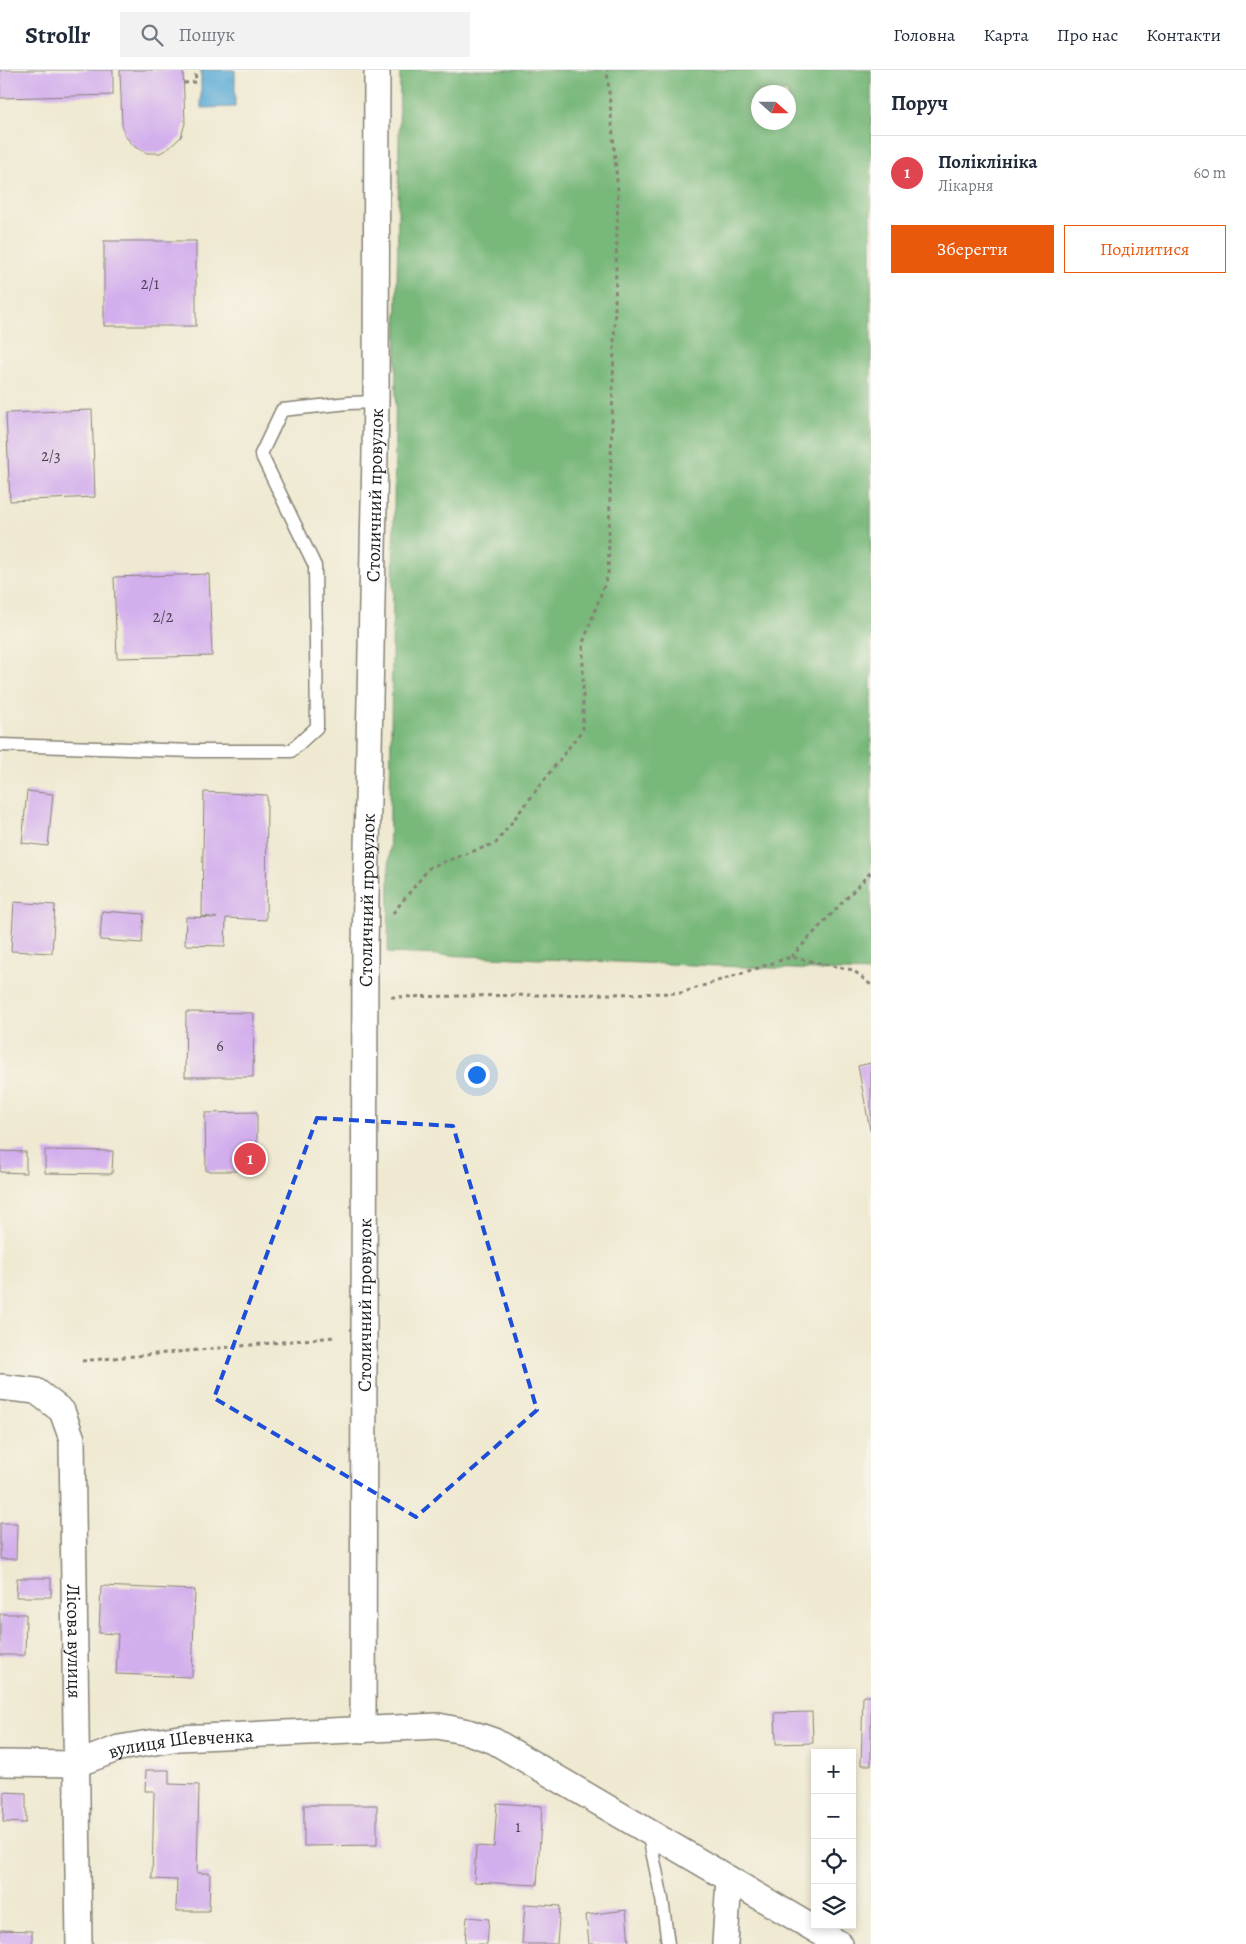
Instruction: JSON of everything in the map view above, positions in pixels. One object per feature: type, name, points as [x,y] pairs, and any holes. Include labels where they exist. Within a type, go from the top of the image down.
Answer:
[{"type":"street","name":"Столичний провулок","points":[[363,1730],[365,948],[376,402],[378,70]]},
{"type":"street","name":"Лісова вулиця","points":[[0,1387],[36,1391],[62,1411],[72,1439],[79,1944]]},
{"type":"street","name":"вулиця Шевченка","points":[[0,1763],[77,1764],[119,1748],[179,1738],[438,1726],[494,1741],[840,1944]]},
{"type":"street","points":[[725,1944],[729,1879]]},
{"type":"lane","points":[[0,745],[195,751],[291,751],[317,727],[315,566],[262,454],[282,410],[376,402]]},
{"type":"lane","points":[[648,1832],[662,1899],[668,1944]]},
{"type":"path","points":[[184,83],[196,82],[195,70]]},
{"type":"path","points":[[365,948],[430,867],[496,842],[584,729],[583,642],[608,575],[618,192],[607,70]]},
{"type":"path","points":[[366,998],[681,993],[791,957],[871,872]]},
{"type":"path","points":[[791,957],[853,970],[871,984]]},
{"type":"path","points":[[82,1361],[335,1337]]},
{"type":"highlighted area","points":[[317,1118],[453,1126],[537,1410],[416,1517],[214,1398]]},
{"type":"green space","points":[[400,70],[871,70],[871,972],[388,953]]},
{"type":"water","points":[[201,70],[235,70],[235,107],[201,108]]},
{"type":"building","points":[[0,70],[113,70],[113,95],[0,98]]},
{"type":"building","points":[[120,70],[183,70],[185,123],[181,137],[160,153],[147,153],[135,147],[125,136],[122,125]]},
{"type":"building","points":[[104,241],[196,241],[196,326],[104,326]]},
{"type":"building","points":[[92,410],[95,497],[10,501],[6,413]]},
{"type":"building","points":[[209,574],[212,656],[117,658],[114,577]]},
{"type":"building","points":[[27,791],[53,794],[48,846],[22,843]]},
{"type":"building","points":[[204,792],[267,795],[266,920],[226,918],[225,946],[185,945],[186,917],[217,918],[202,916]]},
{"type":"building","points":[[14,902],[55,905],[52,953],[11,951]]},
{"type":"building","points":[[102,911],[144,914],[142,943],[100,940]]},
{"type":"building","points":[[186,1012],[254,1013],[253,1077],[185,1077]]},
{"type":"building","points":[[871,1063],[871,1130],[870,1130],[858,1066]]},
{"type":"building","points":[[257,1112],[257,1171],[206,1171],[205,1113]]},
{"type":"building","points":[[45,1150],[113,1151],[112,1174],[45,1173]]},
{"type":"building","points":[[0,1151],[26,1152],[26,1173],[0,1172]]},
{"type":"building","points":[[0,1523],[17,1523],[16,1559],[0,1559]]},
{"type":"building","points":[[17,1578],[51,1578],[51,1597],[16,1597]]},
{"type":"building","points":[[101,1586],[195,1590],[192,1677],[116,1674],[118,1634],[99,1633]]},
{"type":"building","points":[[0,1614],[26,1614],[25,1655],[0,1655]]},
{"type":"building","points":[[863,1696],[871,1696],[871,1765],[861,1765]]},
{"type":"building","points":[[812,1712],[813,1743],[776,1744],[775,1713]]},
{"type":"building","points":[[146,1770],[169,1770],[169,1784],[199,1785],[197,1873],[210,1873],[209,1911],[176,1911],[177,1880],[152,1879],[154,1791],[145,1791]]},
{"type":"building","points":[[4,1792],[26,1793],[26,1823],[3,1822]]},
{"type":"building","points":[[497,1803],[542,1806],[537,1885],[474,1882],[476,1846],[494,1847]]},
{"type":"building","points":[[304,1805],[377,1805],[377,1845],[304,1846]]},
{"type":"building","points":[[525,1904],[560,1906],[557,1944],[522,1944]]},
{"type":"building","points":[[626,1910],[629,1944],[589,1944],[586,1915]]},
{"type":"building","points":[[467,1917],[489,1919],[487,1944],[465,1944]]},
{"type":"building","points":[[0,1930],[32,1931],[32,1944],[0,1944]]},
{"type":"place","name":"Поліклініка","points":[[250,1159]]}]
